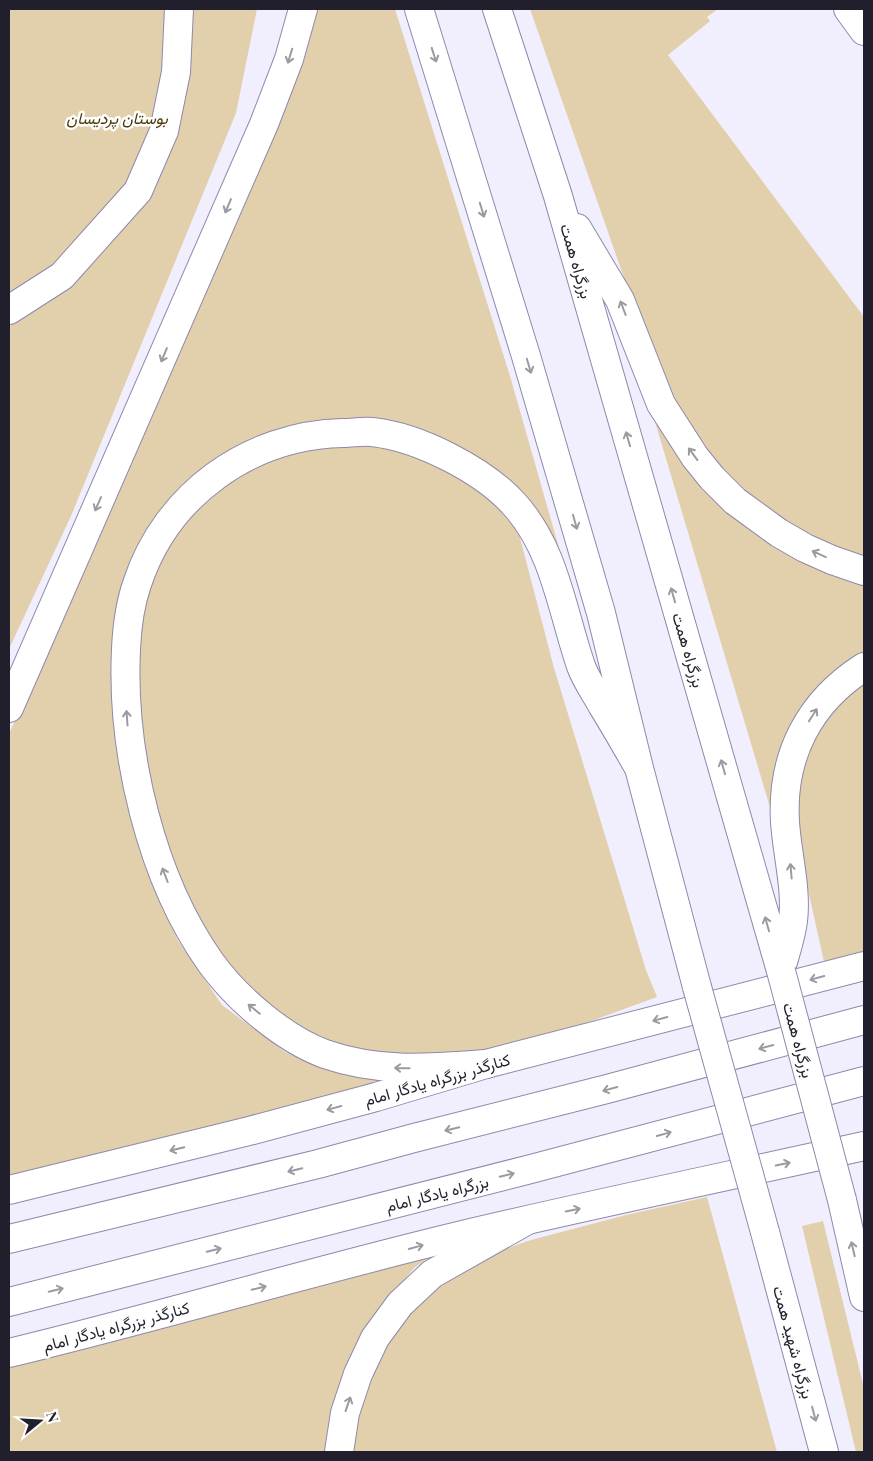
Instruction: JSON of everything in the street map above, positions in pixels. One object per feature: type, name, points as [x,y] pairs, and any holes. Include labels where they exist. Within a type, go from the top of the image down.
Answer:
[{"type":"main road","points":[[9,310],[62,276],[138,191],[164,131],[176,72],[180,9]]},
{"type":"main road","points":[[9,708],[264,124],[289,59],[303,9]]},
{"type":"main road","points":[[419,9],[470,172],[602,613],[639,768]]},
{"type":"main road","name":"بزرگراه همت","points":[[497,9],[558,196],[781,971],[842,1200],[864,1297]]},
{"type":"main road","points":[[848,9],[864,31]]},
{"type":"main road","points":[[558,196],[620,300],[661,404],[707,471],[735,500],[778,533],[805,548],[864,572]]},
{"type":"main road","points":[[486,1064],[399,1069],[362,1064],[323,1053],[271,1023],[245,1002],[212,964],[178,908],[157,853],[140,798],[129,740],[124,680],[127,627],[136,587],[149,551],[170,519],[189,498],[220,471],[253,454],[291,440],[327,433],[373,432],[406,440],[444,454],[483,476],[515,505],[538,537],[556,580],[582,670],[639,768]]},
{"type":"main road","points":[[781,971],[793,921],[792,872],[785,823],[785,804],[792,762],[797,746],[815,711],[845,679],[864,667]]},
{"type":"main road","name":"بزرگراه شهید همت","points":[[639,768],[824,1452]]},
{"type":"main road","name":"کنارگذر بزرگراه یادگار امام","points":[[9,1190],[340,1107],[486,1064],[864,966]]},
{"type":"main road","points":[[9,1239],[318,1164],[864,1020]]},
{"type":"main road","name":"بزرگراه یادگار امام","points":[[9,1302],[527,1170],[864,1081]]},
{"type":"main road","name":"کنارگذر بزرگراه یادگار امام","points":[[9,1353],[439,1241],[864,1146]]},
{"type":"main road","points":[[339,1452],[345,1413],[358,1374],[375,1338],[400,1304],[432,1274],[526,1221]]},
{"type":"green space","name":"بوستان پردیسان","points":[[9,9],[257,9],[236,113],[71,516],[9,649]]},
{"type":"green space","points":[[313,9],[395,9],[510,376],[573,597],[561,569],[427,438],[223,456],[186,483],[160,514],[121,604],[157,889],[177,939],[222,1005],[285,1052],[322,1068],[364,1079],[403,1079],[9,1177],[9,734],[111,502]]},
{"type":"green space","points":[[530,9],[718,9],[707,17],[710,21],[668,55],[864,317],[864,560],[781,523],[726,477],[687,424],[651,355]]},
{"type":"green space","points":[[650,405],[668,436],[864,581],[864,654],[845,665],[829,678],[802,710],[772,814]]},
{"type":"green space","points":[[377,444],[411,454],[457,475],[504,510],[518,530],[554,668],[646,970],[657,997],[542,1039],[456,1057],[422,1061],[339,1046],[280,1016],[223,960],[197,917],[175,868],[154,806],[139,714],[140,626],[148,587],[165,544],[207,491],[275,452]]},
{"type":"green space","points":[[864,678],[864,955],[825,966],[802,863],[799,842],[797,790],[815,727]]},
{"type":"green space","points":[[707,1197],[777,1452],[346,1452],[352,1424],[394,1324],[434,1285],[485,1256],[531,1240],[626,1215]]},
{"type":"green space","points":[[823,1221],[864,1388],[864,1452],[856,1452],[802,1226]]},
{"type":"green space","points":[[446,1247],[415,1267],[382,1306],[328,1452],[9,1452],[9,1365]]}]
